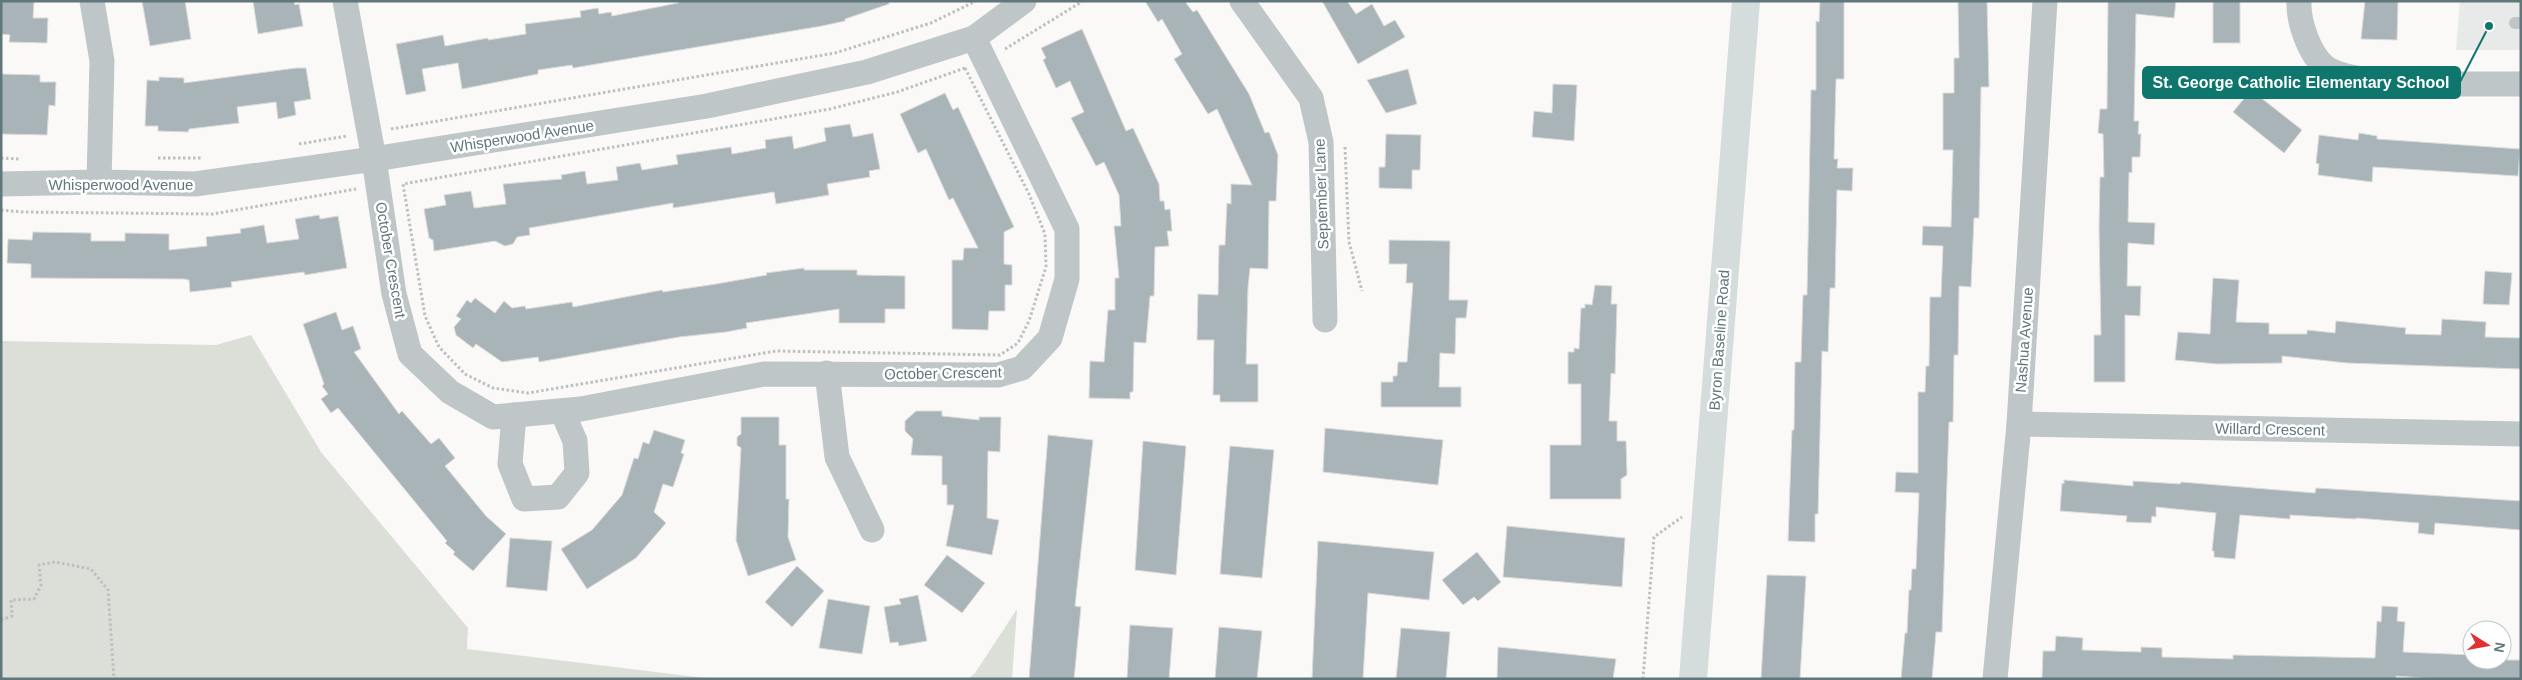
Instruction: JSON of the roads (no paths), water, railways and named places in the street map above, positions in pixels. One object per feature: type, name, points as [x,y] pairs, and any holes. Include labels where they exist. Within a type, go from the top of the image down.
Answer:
[{"type":"main road","name":"Byron Baseline Road","points":[[1693,679],[1746,1]]},
{"type":"street","points":[[92,1],[102,61],[99,182]]},
{"type":"street","name":"October Crescent","points":[[345,1],[374,159],[394,294],[410,354],[450,392],[493,417],[562,411],[764,374],[998,375],[1022,368],[1050,338],[1068,279],[1067,229],[974,38]]},
{"type":"street","name":"Whisperwood Avenue","points":[[1,184],[99,182],[195,184],[374,159],[707,106],[867,72],[974,38],[1024,1]]},
{"type":"street","name":"September Lane","points":[[1242,1],[1311,98],[1321,142],[1325,320]]},
{"type":"street","name":"Nashua Avenue","points":[[1995,679],[2019,424],[2045,1]]},
{"type":"street","points":[[2299,1],[2299,10],[2307,42],[2325,67],[2353,78],[2390,82],[2521,84]]},
{"type":"street","points":[[827,373],[837,457],[872,530]]},
{"type":"street","points":[[514,415],[510,464],[524,499],[558,497],[577,473],[575,441],[562,411]]},
{"type":"street","name":"Willard Crescent","points":[[2019,424],[2521,434]]},
{"type":"place","name":"St. George Catholic Elementary School","points":[[2489,26]]}]
